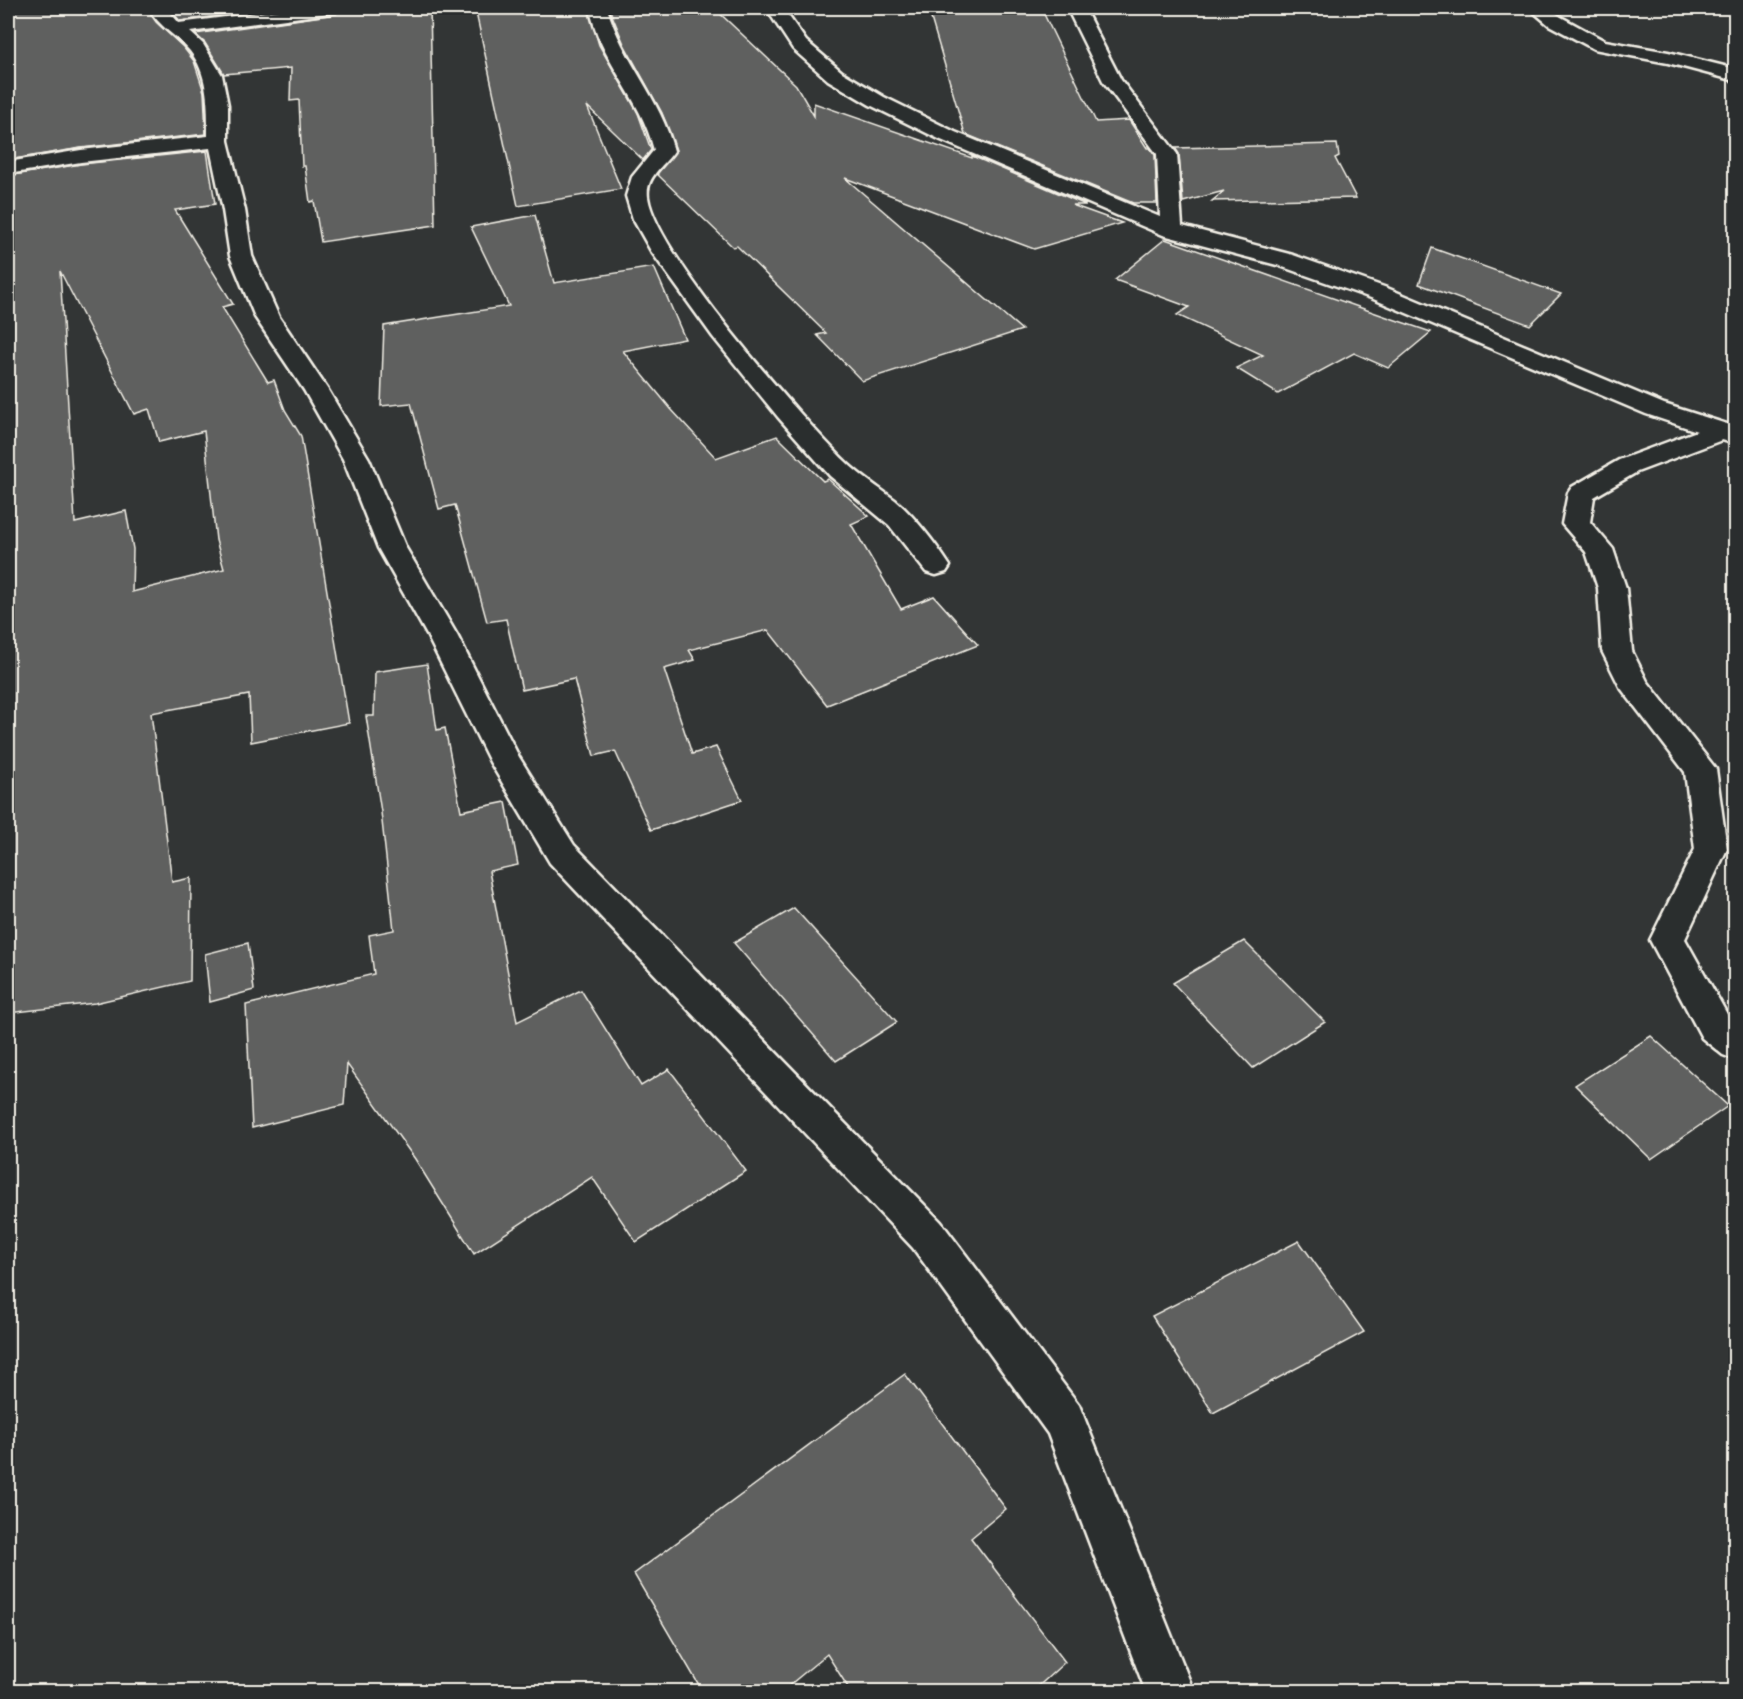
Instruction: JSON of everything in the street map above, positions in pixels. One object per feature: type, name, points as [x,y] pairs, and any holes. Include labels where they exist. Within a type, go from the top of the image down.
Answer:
[{"type":"street","points":[[157,8],[175,29],[197,48],[213,75],[218,105],[218,141],[234,210],[241,256],[267,317],[316,390],[356,459],[392,548],[442,635],[506,762],[562,854],[927,1235],[1064,1420],[1170,1692]]},
{"type":"street","points":[[175,29],[330,8]]},
{"type":"street","points":[[598,8],[612,49],[648,106],[662,135],[664,151],[641,176],[637,197],[643,218],[657,244],[735,350],[834,465],[894,513],[936,566]]},
{"type":"street","points":[[775,8],[799,45],[835,76],[877,101],[948,136],[1171,230],[1285,260],[1379,293],[1655,409],[1728,433]]},
{"type":"street","points":[[1076,8],[1112,81],[1167,154],[1171,230]]},
{"type":"street","points":[[1538,8],[1555,21],[1600,45],[1668,58],[1736,75]]},
{"type":"street","points":[[8,168],[81,156],[218,141]]},
{"type":"street","points":[[1728,433],[1628,466],[1581,494],[1576,524],[1599,549],[1612,588],[1617,651],[1635,687],[1700,769],[1711,849],[1667,940],[1715,1027],[1736,1044]]},
{"type":"building","points":[[8,8],[147,8],[156,22],[183,47],[194,61],[204,92],[206,134],[81,148],[8,160]]},
{"type":"building","points":[[169,8],[281,8],[180,21]]},
{"type":"building","points":[[341,8],[430,8],[435,225],[321,242],[314,201],[310,202],[305,166],[302,166],[299,100],[290,101],[291,68],[224,74],[205,43],[195,34],[336,14]]},
{"type":"building","points":[[475,8],[588,8],[599,45],[638,113],[651,150],[643,160],[587,106],[621,189],[518,206]]},
{"type":"building","points":[[609,8],[714,8],[796,85],[814,116],[814,103],[972,158],[972,156],[1086,205],[1072,205],[1122,223],[1034,249],[845,178],[1022,330],[862,381],[817,335],[826,333],[737,246],[733,247],[657,174],[676,150],[662,113],[624,44]]},
{"type":"building","points":[[928,8],[1041,8],[1096,122],[1129,120],[1147,148],[1150,148],[1155,155],[1157,203],[1133,203],[965,134]]},
{"type":"building","points":[[1337,144],[1339,156],[1335,158],[1356,198],[1212,201],[1224,191],[1183,202],[1179,154],[1175,148]]},
{"type":"building","points":[[207,151],[215,204],[175,210],[233,304],[222,307],[268,382],[274,380],[285,410],[301,436],[349,723],[251,742],[249,695],[151,713],[172,882],[191,878],[190,981],[95,1003],[8,1013],[8,176],[81,164]],"holes":[[[60,271],[134,414],[149,409],[159,442],[204,431],[216,540],[224,569],[132,592],[133,549],[126,511],[75,523]]]},
{"type":"building","points":[[535,215],[554,283],[654,267],[685,339],[623,351],[671,409],[716,458],[777,436],[823,481],[828,479],[869,516],[851,524],[901,609],[934,596],[978,645],[827,705],[768,630],[689,650],[695,660],[664,669],[692,754],[716,747],[742,800],[651,830],[615,751],[594,756],[574,679],[522,690],[506,619],[487,622],[455,505],[439,509],[411,403],[381,406],[384,326],[509,306],[471,227]]},
{"type":"building","points":[[1165,239],[1431,332],[1388,368],[1354,353],[1278,394],[1236,368],[1263,355],[1177,315],[1189,307],[1115,280]]},
{"type":"building","points":[[1432,248],[1561,294],[1530,325],[1419,284]]},
{"type":"building","points":[[427,664],[437,730],[445,728],[461,811],[506,802],[518,865],[489,871],[517,1022],[581,990],[641,1086],[669,1069],[746,1171],[636,1242],[592,1177],[474,1254],[415,1159],[347,1064],[344,1105],[252,1128],[246,1005],[374,974],[369,935],[394,930],[381,812],[366,716],[374,716],[375,672]]},
{"type":"building","points":[[794,908],[897,1022],[836,1061],[734,943]]},
{"type":"building","points":[[1244,941],[1325,1022],[1253,1068],[1173,983]]},
{"type":"building","points":[[248,943],[254,990],[210,1002],[205,954]]},
{"type":"building","points":[[1651,1036],[1728,1106],[1651,1159],[1575,1085]]},
{"type":"building","points":[[1299,1241],[1364,1332],[1213,1413],[1152,1316]]},
{"type":"building","points":[[905,1374],[1006,1509],[971,1538],[1065,1662],[1032,1692],[851,1692],[827,1654],[781,1692],[703,1692],[634,1574]]}]
